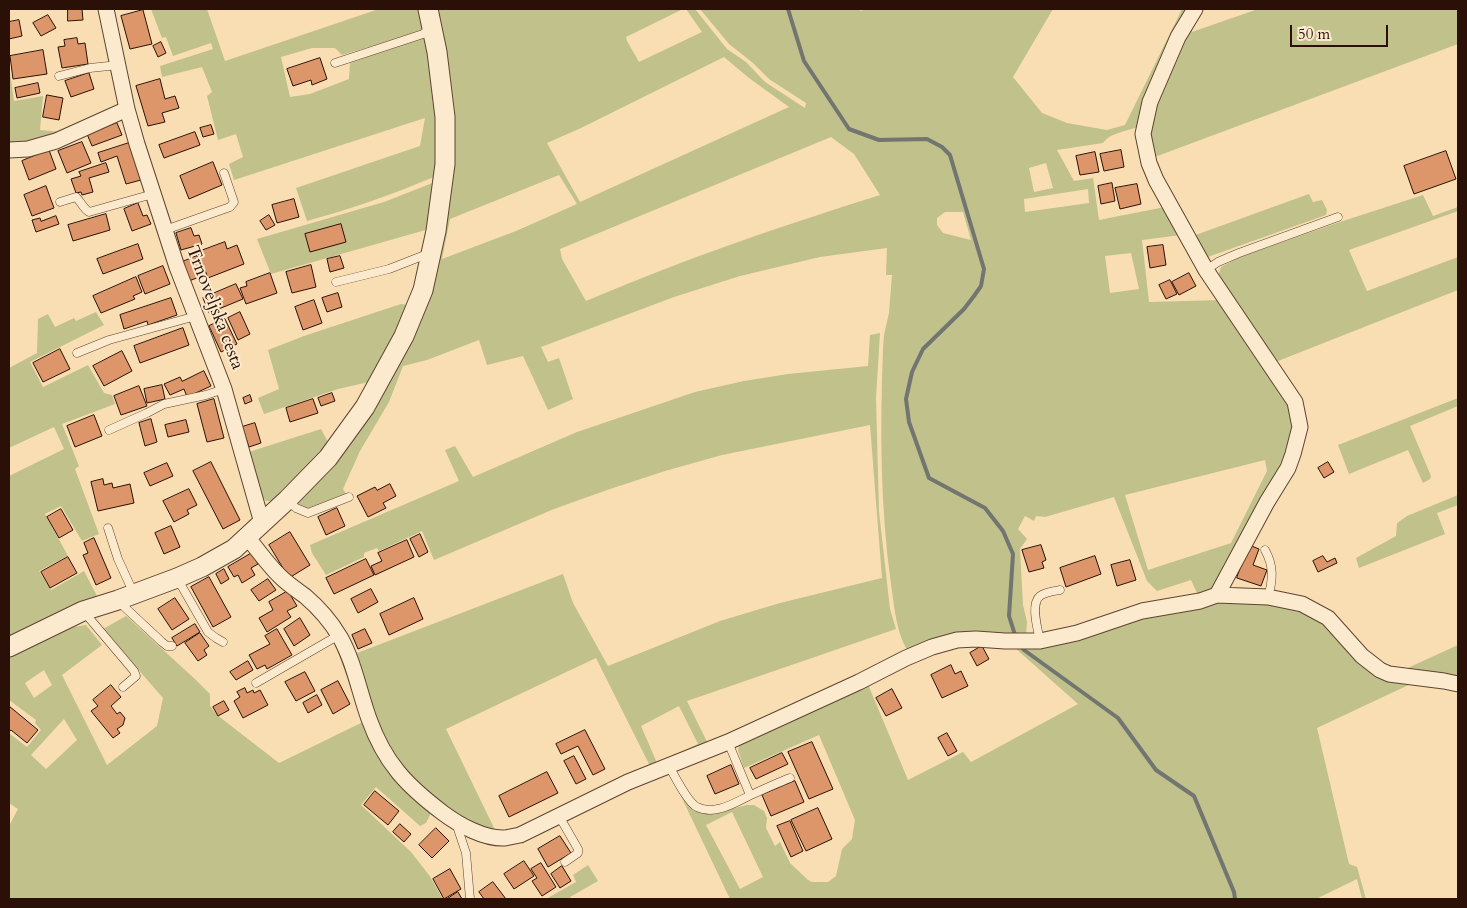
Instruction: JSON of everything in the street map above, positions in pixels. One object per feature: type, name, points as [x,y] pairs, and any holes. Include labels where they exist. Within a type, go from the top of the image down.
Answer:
[{"type":"street","name":"Trnoveljska cesta","points":[[106,9],[127,109],[137,144],[177,267],[224,389],[262,523]]},
{"type":"street","points":[[9,647],[83,611],[177,578],[202,567],[234,549],[287,500],[328,458],[365,407],[404,336],[422,290],[436,231],[445,164],[445,117],[437,52],[428,9]]},
{"type":"street","points":[[1195,9],[1178,38],[1150,102],[1144,134],[1149,163],[1156,180],[1206,270],[1295,402],[1300,428],[1294,454],[1288,468],[1267,502],[1217,595]]},
{"type":"street","points":[[9,150],[28,148],[56,141],[127,109]]},
{"type":"street","points":[[247,537],[284,580],[322,613],[339,635],[349,654],[369,719],[381,747],[391,764],[412,788],[456,823],[492,836],[505,838],[520,835],[628,782],[728,742],[932,646],[966,639],[1040,641],[1077,632],[1142,610],[1200,601],[1217,595],[1268,597],[1302,604],[1328,618],[1362,656],[1380,670],[1389,674],[1458,684]]},
{"type":"lane","points":[[335,63],[423,34],[433,28]]},
{"type":"lane","points":[[59,76],[90,68],[118,65]]},
{"type":"lane","points":[[165,230],[230,207],[234,202],[224,173]]},
{"type":"lane","points":[[60,202],[76,197],[85,210],[89,212],[153,194]]},
{"type":"lane","points":[[1206,270],[1218,262],[1338,218]]},
{"type":"lane","points":[[336,282],[389,269],[432,252]]},
{"type":"lane","points":[[77,353],[109,340],[196,316]]},
{"type":"lane","points":[[109,430],[164,404],[224,389]]},
{"type":"lane","points":[[287,500],[296,508],[308,512],[349,497]]},
{"type":"lane","points":[[108,528],[118,559],[126,597],[162,642],[167,646],[172,646]]},
{"type":"lane","points":[[1265,550],[1270,559],[1273,574],[1268,597]]},
{"type":"lane","points":[[177,578],[208,632],[223,642]]},
{"type":"lane","points":[[1040,641],[1037,629],[1036,602],[1039,596],[1060,590]]},
{"type":"lane","points":[[83,611],[134,670],[136,676],[123,688]]},
{"type":"lane","points":[[256,683],[339,635]]},
{"type":"lane","points":[[728,742],[750,796]]},
{"type":"lane","points":[[669,766],[695,807],[704,809],[717,809],[735,803],[790,778]]},
{"type":"lane","points":[[559,816],[578,849],[578,853],[565,862]]},
{"type":"lane","points":[[456,823],[466,853],[470,899]]},
{"type":"green space","points":[[151,9],[207,9],[225,61],[379,9],[423,9],[425,28],[420,32],[342,55],[335,48],[312,48],[281,57],[290,97],[310,94],[349,79],[350,63],[421,37],[429,39],[437,85],[436,176],[372,201],[307,221],[296,188],[420,146],[425,118],[234,180],[229,164],[243,157],[236,134],[218,140],[207,96],[212,92],[202,67],[162,77],[160,66],[213,49],[211,43],[173,56],[166,37],[162,38]]},
{"type":"green space","points":[[437,9],[683,9],[626,37],[639,62],[702,32],[686,9],[695,9],[727,49],[746,62],[765,82],[805,108],[806,103],[769,79],[753,63],[729,44],[700,9],[857,9],[861,11],[865,9],[1053,9],[1013,77],[1042,113],[1067,123],[1107,130],[1125,125],[1182,9],[1191,9],[1141,125],[1111,136],[1103,143],[1057,150],[1074,181],[1093,178],[1099,220],[1165,207],[1181,235],[1142,240],[1149,302],[1223,300],[1292,406],[1293,444],[1212,591],[1199,597],[1191,580],[1157,591],[1147,581],[1114,497],[1045,517],[1036,516],[1034,521],[1025,516],[1018,529],[1027,539],[1020,549],[1023,605],[1027,622],[1026,636],[907,650],[900,635],[894,609],[887,555],[883,496],[881,408],[883,349],[889,313],[892,275],[886,275],[887,248],[820,257],[740,276],[674,297],[541,347],[548,362],[559,358],[573,399],[548,410],[523,356],[487,365],[479,340],[427,360],[403,366],[389,402],[360,451],[343,489],[346,494],[307,511],[298,506],[297,502],[311,488],[436,264]],"holes":[[[724,57],[789,107],[580,202],[547,143]],[[831,137],[854,154],[880,195],[732,244],[586,301],[562,259],[560,249]],[[1046,163],[1053,188],[1034,192],[1029,168]],[[559,175],[577,204],[516,231],[442,259],[450,219]],[[1088,189],[1089,203],[1025,212],[1024,199]],[[945,212],[963,212],[971,240],[943,233],[937,225],[937,218]],[[1131,253],[1139,289],[1110,293],[1105,256]],[[1265,460],[1267,471],[1231,543],[1148,570],[1125,495]]]},
{"type":"green space","points":[[1199,9],[1203,9],[1193,26],[1192,32],[1258,9],[1458,9],[1458,44],[1152,158],[1150,120]]},
{"type":"green space","points":[[9,65],[14,101],[43,96],[40,130],[62,132],[9,147]]},
{"type":"green space","points":[[435,182],[429,229],[271,274],[257,239],[384,202]]},
{"type":"green space","points":[[1309,194],[1313,202],[1322,200],[1327,210],[1326,215],[1205,258],[1190,237]]},
{"type":"green space","points":[[1423,195],[1433,216],[1458,207],[1458,211],[1349,250],[1367,291],[1458,257],[1458,290],[1273,363],[1218,281],[1221,267],[1240,257]]},
{"type":"green space","points":[[401,304],[408,305],[373,381],[338,389],[264,414],[258,398],[279,389],[268,350]]},
{"type":"green space","points":[[96,312],[104,325],[30,362],[43,387],[88,365],[104,393],[112,395],[115,404],[62,424],[79,466],[75,469],[99,534],[82,541],[61,506],[45,514],[68,556],[39,571],[51,590],[84,571],[97,596],[57,613],[9,638],[9,476],[64,449],[54,427],[9,448],[9,368],[37,353],[38,319],[48,314],[55,327],[74,318],[76,321]]},
{"type":"green space","points":[[880,333],[876,398],[879,512],[890,609],[896,629],[687,701],[709,746],[651,768],[596,658],[446,729],[496,832],[460,820],[434,802],[385,747],[352,655],[563,574],[573,603],[608,666],[720,621],[780,603],[882,578],[870,425],[722,455],[665,471],[554,509],[434,560],[422,531],[379,551],[377,548],[364,553],[364,557],[326,575],[312,553],[310,545],[459,481],[445,450],[455,446],[473,477],[577,432],[695,392],[788,374],[868,366],[870,335]],"holes":[[[679,706],[698,744],[657,763],[641,726]]]},
{"type":"green space","points":[[1458,398],[1458,406],[1410,426],[1431,476],[1430,479],[1423,483],[1408,450],[1349,474],[1338,445]]},
{"type":"green space","points":[[321,429],[328,442],[328,446],[274,501],[266,501],[262,496],[249,452]]},
{"type":"green space","points":[[1458,495],[1458,505],[1437,513],[1445,534],[1359,568],[1356,558],[1396,536],[1397,523],[1407,516]]},
{"type":"green space","points":[[1223,598],[1311,610],[1359,659],[1417,681],[1317,728],[1349,864],[1357,867],[1366,899],[1362,899],[1357,879],[1316,899],[730,899],[679,792],[681,791],[689,803],[718,812],[747,805],[754,805],[764,811],[767,818],[766,828],[775,846],[780,842],[790,863],[812,882],[828,882],[836,876],[842,849],[852,839],[855,820],[819,735],[744,768],[738,750],[740,742],[867,682],[908,780],[963,752],[971,762],[1078,704],[1014,647],[1090,631]],"holes":[[[732,812],[763,877],[740,889],[706,825]]]},
{"type":"green space","points":[[126,616],[210,694],[210,706],[217,715],[279,763],[365,721],[430,808],[430,815],[426,823],[420,826],[376,787],[361,805],[411,852],[429,875],[443,899],[9,899],[9,826],[18,809],[9,803],[9,735],[27,747],[41,730],[35,723],[36,720],[9,700],[9,658],[67,628],[86,625],[102,645],[62,675],[107,765],[157,726],[163,698],[103,629]],"holes":[[[44,670],[52,685],[34,698],[25,683]],[[64,719],[77,740],[46,769],[31,755]]]},
{"type":"green space","points":[[1458,645],[1458,680],[1401,671]]},
{"type":"green space","points":[[588,865],[598,881],[570,897],[571,899],[546,899],[576,882],[573,875]]},
{"type":"building","points":[[68,9],[82,9],[83,20],[68,21]]},
{"type":"building","points":[[143,10],[152,44],[130,49],[121,16]]},
{"type":"building","points":[[48,15],[56,28],[41,36],[33,23]]},
{"type":"building","points":[[19,20],[22,36],[9,39],[9,22]]},
{"type":"building","points":[[77,38],[78,44],[85,43],[88,64],[62,68],[58,47],[65,46],[64,40]]},
{"type":"building","points":[[161,42],[166,53],[158,57],[153,46]]},
{"type":"building","points":[[43,50],[47,74],[13,79],[10,56]]},
{"type":"building","points":[[320,58],[327,79],[312,85],[311,80],[293,86],[287,69]]},
{"type":"building","points":[[89,73],[94,89],[71,97],[65,81]]},
{"type":"building","points":[[160,79],[165,99],[175,96],[179,108],[162,113],[165,122],[148,126],[136,86]]},
{"type":"building","points":[[38,83],[40,93],[17,98],[15,88]]},
{"type":"building","points":[[47,95],[63,98],[59,120],[43,117]]},
{"type":"building","points":[[117,123],[122,135],[92,146],[87,134]]},
{"type":"building","points":[[211,125],[214,134],[203,137],[200,128]]},
{"type":"building","points":[[195,132],[200,145],[164,158],[159,145]]},
{"type":"building","points":[[82,142],[91,163],[67,173],[58,151]]},
{"type":"building","points":[[129,143],[141,180],[126,184],[117,156],[101,162],[98,153]]},
{"type":"building","points":[[49,150],[56,169],[29,180],[22,161]]},
{"type":"building","points":[[1121,150],[1124,167],[1104,171],[1100,154]]},
{"type":"building","points":[[1446,151],[1456,179],[1414,194],[1404,166]]},
{"type":"building","points":[[1095,152],[1099,172],[1080,175],[1076,156]]},
{"type":"building","points":[[213,162],[222,185],[189,199],[180,176]]},
{"type":"building","points":[[106,163],[109,172],[89,178],[93,192],[82,195],[81,192],[76,193],[71,179],[81,176],[79,172]]},
{"type":"building","points":[[1112,183],[1115,201],[1101,204],[1098,186]]},
{"type":"building","points":[[1137,184],[1141,204],[1120,209],[1115,188]]},
{"type":"building","points":[[46,186],[54,208],[32,216],[24,195]]},
{"type":"building","points":[[294,199],[299,217],[277,223],[272,205]]},
{"type":"building","points":[[138,203],[143,216],[147,215],[151,224],[132,231],[124,209]]},
{"type":"building","points":[[106,214],[110,230],[73,241],[68,225]]},
{"type":"building","points":[[269,215],[275,225],[266,230],[260,221]]},
{"type":"building","points":[[56,216],[59,224],[36,232],[32,220],[40,218],[41,221]]},
{"type":"building","points":[[341,224],[346,242],[310,252],[305,234]]},
{"type":"building","points":[[191,228],[194,236],[199,235],[202,244],[181,250],[176,233]]},
{"type":"building","points":[[225,242],[227,249],[237,245],[244,264],[208,278],[198,252]]},
{"type":"building","points":[[138,244],[143,259],[103,274],[97,259]]},
{"type":"building","points":[[1163,245],[1166,265],[1150,268],[1147,247]]},
{"type":"building","points":[[197,256],[204,275],[189,281],[182,262]]},
{"type":"building","points":[[340,256],[344,268],[330,272],[327,259]]},
{"type":"building","points":[[311,265],[316,287],[292,293],[286,272]]},
{"type":"building","points":[[163,266],[170,284],[145,294],[138,276]]},
{"type":"building","points":[[270,273],[277,293],[246,304],[240,288],[247,286],[246,282]]},
{"type":"building","points":[[1189,273],[1196,286],[1179,295],[1172,282]]},
{"type":"building","points":[[136,277],[142,292],[133,296],[135,299],[101,313],[93,296]]},
{"type":"building","points":[[1170,280],[1177,294],[1166,299],[1159,285]]},
{"type":"building","points":[[236,284],[243,299],[209,313],[203,298]]},
{"type":"building","points":[[338,293],[342,307],[327,312],[322,298]]},
{"type":"building","points":[[171,298],[177,315],[148,325],[147,321],[124,329],[120,315]]},
{"type":"building","points":[[314,300],[322,323],[303,330],[295,307]]},
{"type":"building","points":[[240,312],[250,334],[238,340],[228,318]]},
{"type":"building","points":[[225,319],[237,344],[221,352],[209,326]]},
{"type":"building","points":[[183,328],[189,345],[140,363],[134,346]]},
{"type":"building","points":[[60,349],[70,369],[43,382],[33,363]]},
{"type":"building","points":[[122,351],[132,371],[104,386],[93,366]]},
{"type":"building","points":[[204,371],[211,386],[187,397],[184,389],[170,395],[164,384],[180,377],[182,381]]},
{"type":"building","points":[[162,385],[165,399],[147,403],[144,389]]},
{"type":"building","points":[[139,386],[147,406],[121,415],[114,396]]},
{"type":"building","points":[[332,393],[335,401],[321,406],[318,398]]},
{"type":"building","points":[[250,395],[252,401],[245,404],[243,398]]},
{"type":"building","points":[[214,399],[224,438],[207,442],[197,404]]},
{"type":"building","points":[[313,399],[318,413],[290,422],[286,408]]},
{"type":"building","points":[[94,415],[102,436],[75,447],[67,426]]},
{"type":"building","points":[[151,419],[157,442],[145,446],[139,423]]},
{"type":"building","points":[[186,420],[189,432],[168,437],[165,425]]},
{"type":"building","points":[[255,423],[261,443],[249,447],[242,427]]},
{"type":"building","points":[[211,462],[240,520],[223,529],[193,471]]},
{"type":"building","points":[[1328,462],[1334,472],[1324,478],[1318,468]]},
{"type":"building","points":[[167,463],[173,476],[150,486],[144,473]]},
{"type":"building","points":[[103,479],[104,485],[112,483],[113,488],[130,484],[134,503],[98,511],[91,482]]},
{"type":"building","points":[[390,484],[396,496],[383,503],[386,508],[368,517],[357,496],[375,487],[377,490]]},
{"type":"building","points":[[189,489],[197,505],[187,510],[189,514],[174,522],[163,501]]},
{"type":"building","points":[[337,508],[345,526],[326,535],[318,517]]},
{"type":"building","points":[[61,509],[73,530],[59,538],[47,517]]},
{"type":"building","points":[[171,526],[180,547],[164,554],[155,533]]},
{"type":"building","points":[[290,532],[310,565],[289,578],[269,545]]},
{"type":"building","points":[[420,534],[428,552],[419,557],[410,539]]},
{"type":"building","points":[[94,538],[111,578],[96,585],[83,555],[88,553],[84,543]]},
{"type":"building","points":[[407,540],[414,557],[375,575],[371,566],[382,561],[378,553]]},
{"type":"building","points":[[1041,545],[1046,560],[1042,562],[1044,568],[1029,572],[1022,550]]},
{"type":"building","points":[[1249,545],[1259,549],[1253,565],[1267,570],[1261,586],[1237,578]]},
{"type":"building","points":[[252,553],[258,564],[251,568],[255,575],[242,583],[238,575],[234,577],[228,567]]},
{"type":"building","points":[[1095,556],[1101,574],[1066,587],[1060,568]]},
{"type":"building","points":[[1323,556],[1327,562],[1335,558],[1337,563],[1318,572],[1313,561]]},
{"type":"building","points":[[68,557],[77,573],[50,588],[41,572]]},
{"type":"building","points":[[366,559],[374,575],[334,594],[326,578]]},
{"type":"building","points":[[1130,560],[1136,580],[1117,586],[1111,565]]},
{"type":"building","points":[[224,569],[229,579],[221,584],[216,574]]},
{"type":"building","points":[[209,577],[231,617],[213,627],[191,587]]},
{"type":"building","points":[[268,579],[276,590],[259,601],[251,590]]},
{"type":"building","points":[[371,589],[378,602],[358,613],[351,599]]},
{"type":"building","points":[[288,591],[297,606],[287,611],[291,617],[267,632],[259,618],[273,610],[269,602]]},
{"type":"building","points":[[175,598],[189,619],[172,630],[158,609]]},
{"type":"building","points":[[414,598],[423,619],[389,635],[380,614]]},
{"type":"building","points":[[300,618],[310,635],[294,646],[284,629]]},
{"type":"building","points":[[195,624],[200,632],[177,646],[172,638]]},
{"type":"building","points":[[277,629],[292,655],[267,669],[265,665],[257,669],[249,655],[270,644],[265,636]]},
{"type":"building","points":[[365,629],[372,643],[358,649],[352,635]]},
{"type":"building","points":[[200,633],[209,646],[204,650],[207,655],[198,661],[185,643]]},
{"type":"building","points":[[982,646],[989,659],[977,666],[970,653]]},
{"type":"building","points":[[248,661],[253,670],[236,680],[230,672]]},
{"type":"building","points":[[951,665],[955,674],[961,671],[968,686],[942,698],[931,675]]},
{"type":"building","points":[[305,672],[315,691],[296,701],[285,682]]},
{"type":"building","points":[[338,681],[350,704],[333,714],[321,690]]},
{"type":"building","points":[[111,685],[121,697],[111,706],[117,714],[120,712],[125,718],[123,725],[117,729],[120,733],[113,738],[91,711],[98,706],[93,700]]},
{"type":"building","points":[[245,688],[247,693],[253,690],[254,693],[260,690],[268,705],[243,718],[234,701],[240,697],[237,692]]},
{"type":"building","points":[[892,689],[902,708],[886,716],[876,698]]},
{"type":"building","points":[[317,695],[322,705],[308,713],[303,703]]},
{"type":"building","points":[[224,701],[229,710],[218,716],[213,707]]},
{"type":"building","points":[[9,706],[38,730],[27,743],[11,730],[9,732]]},
{"type":"building","points":[[585,730],[605,769],[593,775],[578,746],[561,754],[556,744]]},
{"type":"building","points":[[947,733],[957,751],[948,756],[938,738]]},
{"type":"building","points":[[812,742],[833,789],[809,799],[788,752]]},
{"type":"building","points":[[782,753],[788,764],[756,779],[750,768]]},
{"type":"building","points":[[574,756],[586,779],[576,784],[564,761]]},
{"type":"building","points":[[731,765],[739,784],[715,794],[707,776]]},
{"type":"building","points":[[547,772],[558,793],[509,817],[499,796]]},
{"type":"building","points":[[795,781],[804,802],[771,816],[762,795]]},
{"type":"building","points":[[375,791],[399,811],[388,825],[364,805]]},
{"type":"building","points":[[818,808],[832,839],[806,851],[791,820]]},
{"type":"building","points":[[790,821],[803,851],[791,857],[777,826]]},
{"type":"building","points":[[400,824],[411,834],[404,842],[393,832]]},
{"type":"building","points":[[436,828],[449,841],[432,858],[419,845]]},
{"type":"building","points":[[560,836],[571,853],[548,867],[538,849]]},
{"type":"building","points":[[524,861],[534,876],[514,889],[504,874]]},
{"type":"building","points":[[541,863],[556,887],[542,896],[532,881],[537,878],[531,869]]},
{"type":"building","points":[[562,866],[571,881],[560,888],[551,874]]},
{"type":"building","points":[[450,869],[461,889],[444,899],[433,879]]},
{"type":"building","points":[[493,882],[506,899],[484,899],[479,892]]},
{"type":"building","points":[[458,892],[462,899],[447,899]]},
{"type":"waterway","points":[[788,9],[804,61],[849,129],[879,140],[927,139],[942,147],[950,155],[984,269],[981,286],[974,296],[964,309],[923,349],[912,372],[906,399],[909,422],[929,478],[985,508],[1003,531],[1013,554],[1009,616],[1016,638]]},
{"type":"waterway","points":[[1021,646],[1118,718],[1156,770],[1194,796],[1234,892],[1235,899]]}]
